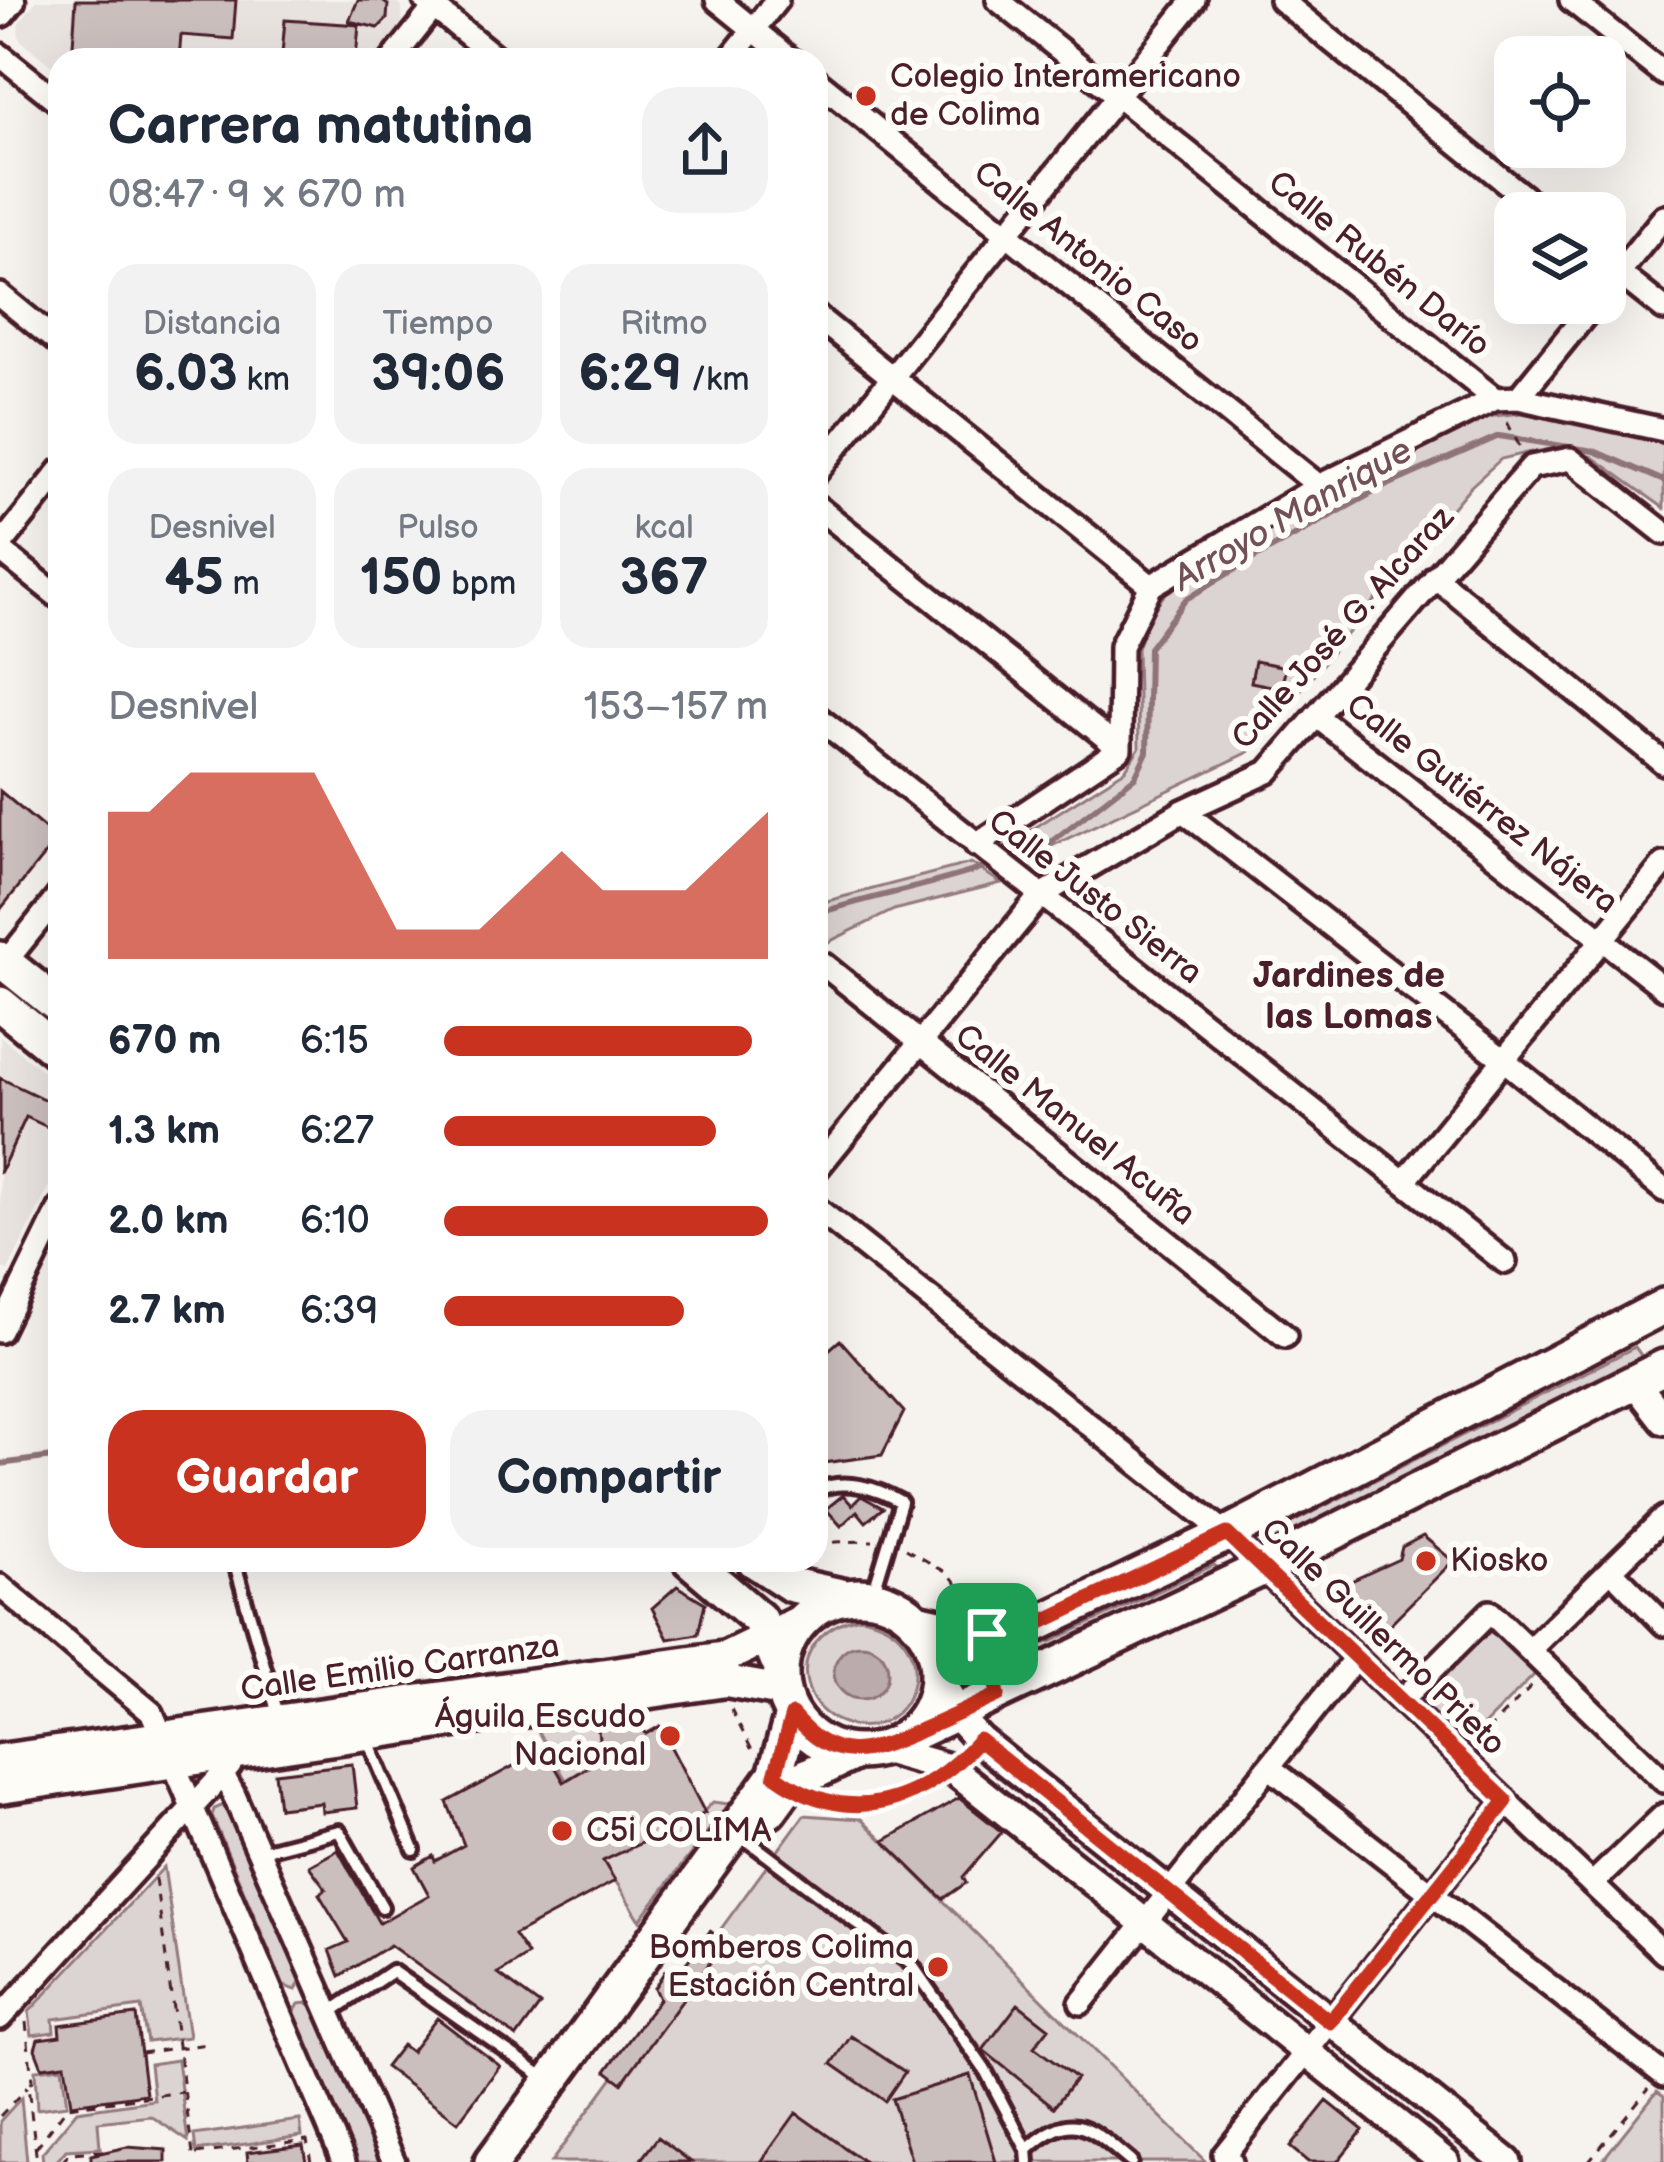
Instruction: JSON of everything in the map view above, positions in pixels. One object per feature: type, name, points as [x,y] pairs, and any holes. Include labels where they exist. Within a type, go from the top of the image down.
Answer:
[{"type":"main road","points":[[0,11],[9,0]]},
{"type":"main road","points":[[2,963],[48,997]]},
{"type":"main road","points":[[0,1004],[48,1043]]},
{"type":"main road","points":[[917,1622],[987,1634],[1027,1629],[1227,1534],[1664,1306]]},
{"type":"main road","points":[[492,2162],[781,1780],[956,1715],[1650,1376]]},
{"type":"main road","points":[[705,1572],[758,1619],[808,1735],[831,1747],[881,1746],[924,1719],[935,1695],[938,1669],[932,1643],[917,1622],[896,1605],[792,1586],[772,1572]]},
{"type":"main road","points":[[515,2162],[747,1840],[781,1780],[780,1678],[787,1642],[802,1620],[822,1605],[859,1597]]},
{"type":"main road","name":"Calle Emilio Carranza","points":[[0,1788],[280,1722],[727,1657],[780,1678]]},
{"type":"main road","name":"Calle Emilio Carranza","points":[[0,1760],[177,1745],[227,1761],[366,1735],[726,1681],[780,1678]]},
{"type":"street","points":[[717,0],[776,48]]},
{"type":"street","points":[[738,48],[777,0]]},
{"type":"street","name":"Calle Rubén Darío","points":[[998,0],[1506,399]]},
{"type":"street","points":[[828,458],[1194,0]]},
{"type":"street","points":[[1280,0],[1518,192]]},
{"type":"street","points":[[1571,0],[1664,74]]},
{"type":"street","points":[[400,48],[433,2],[486,48]]},
{"type":"street","points":[[0,55],[48,94]]},
{"type":"street","name":"Calle Antonio Caso","points":[[828,90],[1319,486]]},
{"type":"street","points":[[1626,258],[1664,217]]},
{"type":"street","points":[[1626,285],[1664,310]]},
{"type":"street","points":[[0,295],[48,334]]},
{"type":"street","points":[[1120,749],[1121,646],[1151,586],[1319,486],[1506,399],[1575,324]]},
{"type":"street","points":[[828,326],[1151,586]]},
{"type":"street","points":[[1506,399],[1664,430]]},
{"type":"street","name":"Calle José G. Alcaraz","points":[[828,1156],[923,1045],[1032,890],[1268,772],[1531,467],[1570,460],[1664,533]]},
{"type":"street","points":[[48,486],[0,548],[48,588]]},
{"type":"street","points":[[828,516],[1120,749]]},
{"type":"street","points":[[1435,577],[1664,763]]},
{"type":"street","name":"Calle Gutiérrez Nájera","points":[[1316,716],[1664,988]]},
{"type":"street","name":"Calle Justo Sierra","points":[[828,726],[1505,1262]]},
{"type":"street","points":[[980,848],[1120,749]]},
{"type":"street","points":[[1183,811],[1664,1190]]},
{"type":"street","points":[[1404,1182],[1664,864]]},
{"type":"street","points":[[2,963],[48,908]]},
{"type":"street","name":"Calle Manuel Acuña","points":[[828,968],[1285,1336]]},
{"type":"street","name":"Calle Guillermo Prieto","points":[[828,1218],[1227,1534],[1664,1952]]},
{"type":"street","points":[[0,1330],[8,1292],[48,1227]]},
{"type":"street","points":[[1650,1376],[1664,1420]]},
{"type":"street","points":[[1529,1650],[1664,1518]]},
{"type":"street","points":[[1611,1570],[1664,1624]]},
{"type":"street","points":[[0,1586],[152,1713],[177,1745],[194,1805],[344,2162]]},
{"type":"street","points":[[1402,1701],[1490,1612],[1664,1781]]},
{"type":"street","points":[[1081,2003],[1356,1657]]},
{"type":"street","points":[[938,1669],[956,1715],[979,1740],[1507,2162]]},
{"type":"street","points":[[881,1746],[952,1769],[1445,2162]]},
{"type":"street","points":[[0,2018],[194,1805],[227,1761]]},
{"type":"street","points":[[227,1761],[258,1852],[394,2162]]},
{"type":"street","points":[[1269,1767],[1663,2073]]},
{"type":"street","points":[[1227,2158],[1306,2051],[1506,1801]]},
{"type":"street","points":[[1592,1884],[1664,1815]]},
{"type":"street","points":[[278,2004],[316,1988]]},
{"type":"lane","points":[[828,1485],[877,1487],[901,1502],[888,1543],[859,1597]]},
{"type":"lane","points":[[237,1572],[280,1722]]},
{"type":"lane","points":[[366,1735],[414,1850]]},
{"type":"lane","points":[[258,1852],[339,1831],[382,1907]]},
{"type":"lane","points":[[747,1840],[912,1965],[985,2070],[1028,2156],[1049,2130],[1071,2123],[1094,2130],[1132,2162]]},
{"type":"lane","points":[[328,2014],[392,1971],[550,2082]]},
{"type":"path","points":[[1509,425],[1523,452]]},
{"type":"path","points":[[828,1545],[861,1540],[888,1543],[920,1555],[949,1574],[970,1599],[987,1634]]},
{"type":"path","points":[[1461,1758],[1549,1669]]},
{"type":"path","points":[[726,1681],[743,1738],[781,1780],[808,1796],[843,1804],[879,1804],[914,1794],[952,1769]]},
{"type":"path","points":[[154,1872],[194,2162]]},
{"type":"path","points":[[0,2116],[32,2081],[25,2011]]},
{"type":"path","points":[[141,2053],[207,2044]]},
{"type":"path","points":[[1588,2162],[1663,2073]]},
{"type":"path","points":[[28,2086],[38,2162]]},
{"type":"path","points":[[36,2149],[68,2107],[185,2092]]},
{"type":"path","points":[[194,2154],[308,2140],[311,2162]]},
{"type":"path","points":[[62,2162],[70,2153],[103,2151]]},
{"type":"shaded area","points":[[37,0],[393,0],[402,7],[403,24],[382,48],[48,48],[48,63],[19,39],[18,24]]},
{"type":"shaded area","points":[[1522,413],[1664,442],[1664,508],[1592,457],[1564,451],[1501,459],[1469,488],[1249,752],[1016,863],[1000,850],[1125,770],[1139,748],[1137,648],[1150,613],[1177,579],[1485,417]]},
{"type":"shaded area","points":[[971,863],[1001,883],[894,910],[828,942],[828,901]]},
{"type":"shaded area","points":[[0,1036],[48,1075],[48,1189],[8,1271],[0,1267]]},
{"type":"shaded area","points":[[1635,1347],[1643,1358],[1275,1546],[1266,1536]]},
{"type":"shaded area","points":[[1214,1565],[1223,1571],[1005,1672],[1000,1654],[1052,1641]]},
{"type":"shaded area","points":[[861,1617],[889,1628],[906,1645],[914,1665],[903,1706],[887,1720],[866,1726],[841,1722],[826,1713],[811,1695],[806,1676],[806,1663],[817,1641]],"holes":[[[868,1645],[883,1655],[857,1698],[842,1690],[834,1666],[843,1652]]]},
{"type":"shaded area","points":[[1488,1625],[1536,1673],[1464,1745],[1416,1698]]},
{"type":"shaded area","points":[[861,1645],[880,1653],[888,1672],[880,1691],[861,1699],[842,1691],[834,1672],[842,1653]]},
{"type":"shaded area","points":[[597,1718],[599,1739],[608,1755],[566,1780],[535,1727]]},
{"type":"shaded area","points":[[713,1802],[729,1804],[640,1920],[603,1861],[704,1811]]},
{"type":"shaded area","points":[[224,1805],[301,1979],[296,1990],[284,1986],[212,1816],[214,1809]]},
{"type":"shaded area","points":[[804,1815],[861,1819],[1206,2162],[551,2162]]},
{"type":"shaded area","points":[[164,1867],[189,2037],[147,2042],[141,2007],[53,2019],[54,2032],[32,2035],[29,2012]]},
{"type":"shaded area","points":[[299,2004],[314,2007],[383,2162],[352,2162],[292,2016]]},
{"type":"shaded area","points":[[177,2060],[188,2141],[151,2116],[98,2122],[100,2148],[66,2150],[56,2162],[43,2162],[42,2153],[77,2111],[154,2100],[150,2064]]},
{"type":"shaded area","points":[[62,2067],[67,2105],[37,2109],[35,2070]]},
{"type":"shaded area","points":[[1657,2091],[1664,2096],[1664,2162],[1601,2162]]},
{"type":"shaded area","points":[[21,2098],[27,2162],[0,2162],[0,2121]]},
{"type":"shaded area","points":[[300,2120],[302,2136],[196,2151],[194,2135]]},
{"type":"building","points":[[76,0],[236,0],[233,39],[181,35],[180,48],[73,48]]},
{"type":"building","points":[[358,0],[381,0],[388,5],[387,19],[378,28],[349,21]]},
{"type":"building","points":[[285,20],[359,25],[357,48],[283,48]]},
{"type":"building","points":[[1255,661],[1286,667],[1281,688],[1251,682]]},
{"type":"building","points":[[0,791],[48,831],[48,850],[0,910]]},
{"type":"building","points":[[0,1078],[48,1101],[48,1127],[26,1117],[0,1173]]},
{"type":"building","points":[[840,1340],[904,1412],[882,1455],[828,1462],[828,1350]]},
{"type":"building","points":[[843,1495],[852,1505],[861,1496],[883,1508],[866,1522],[857,1511],[841,1526],[828,1507]]},
{"type":"building","points":[[1423,1536],[1453,1561],[1382,1632],[1341,1591],[1347,1583],[1399,1559],[1402,1547]]},
{"type":"building","points":[[677,1586],[705,1603],[698,1634],[668,1639],[652,1608]]},
{"type":"building","name":"C5i COLIMA","points":[[636,1714],[646,1734],[660,1726],[705,1813],[603,1861],[615,1881],[514,1935],[528,1955],[498,1974],[540,2005],[517,2037],[390,1945],[340,1976],[330,1950],[348,1942],[319,1894],[326,1889],[309,1866],[338,1850],[379,1923],[429,1895],[414,1867],[464,1845],[447,1802],[545,1749],[564,1782],[608,1755],[599,1739],[597,1720]]},
{"type":"building","points":[[352,1764],[357,1808],[322,1812],[321,1803],[279,1808],[275,1773]]},
{"type":"building","points":[[959,1798],[1002,1832],[963,1877],[966,1883],[943,1899],[884,1841]]},
{"type":"building","points":[[710,1931],[725,1942],[622,2083],[606,2071],[659,1999],[654,1988],[665,1971],[678,1974]]},
{"type":"building","points":[[1018,2004],[1049,2028],[1034,2047],[1076,2078],[1054,2107],[983,2050]]},
{"type":"building","points":[[136,2015],[146,2094],[71,2104],[65,2064],[42,2067],[35,2049],[38,2039],[60,2036],[59,2025]]},
{"type":"building","points":[[437,2018],[500,2066],[458,2122],[385,2067],[402,2045],[411,2052]]},
{"type":"building","points":[[851,2036],[905,2072],[885,2101],[832,2064]]},
{"type":"building","points":[[970,2075],[996,2162],[912,2162],[892,2099]]},
{"type":"building","points":[[1327,2101],[1363,2130],[1337,2162],[1308,2162],[1290,2147]]},
{"type":"building","points":[[796,2113],[865,2162],[761,2162]]},
{"type":"building","points":[[658,2137],[691,2162],[639,2162]]},
{"type":"building","points":[[303,2145],[306,2162],[248,2162],[247,2152]]},
{"type":"building","points":[[127,2147],[166,2150],[166,2162],[91,2162],[91,2155]]},
{"type":"waterway","name":"Arroyo Manrique","points":[[1007,859],[1047,845],[1135,777],[1147,752],[1149,648],[1186,599],[1252,559],[1383,487],[1499,436],[1594,451],[1664,481]]},
{"type":"waterway","name":"Arroyo Manrique","points":[[828,911],[995,864]]},
{"type":"waterway","name":"Arroyo Manrique","points":[[0,1464],[48,1458]]},
{"type":"place","name":"Colegio Interamericano de Colima","points":[[866,96]]},
{"type":"place","name":"Kiosko","points":[[1426,1561]]},
{"type":"place","name":"Águila Escudo Nacional","points":[[670,1736]]},
{"type":"place","name":"C5i COLIMA","points":[[562,1831]]},
{"type":"place","name":"Bomberos Colima Estación Central","points":[[938,1967]]},
{"type":"district","name":"Jardines de las Lomas","points":[[1349,996]]},
{"type":"route","points":[[1227,1534],[1506,1801],[1330,2022],[979,1740],[944,1775],[914,1794],[879,1804],[843,1804],[808,1796],[775,1775],[792,1715],[808,1735],[831,1747],[856,1752],[882,1749],[998,1695],[987,1634],[1027,1629],[1227,1534]]}]
